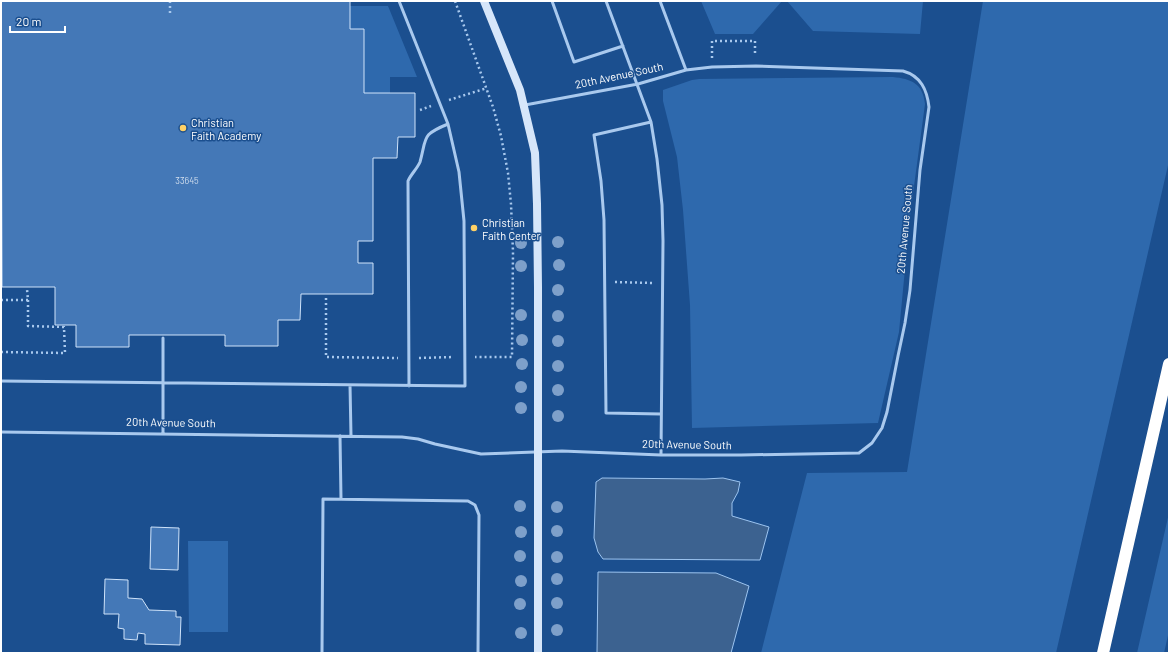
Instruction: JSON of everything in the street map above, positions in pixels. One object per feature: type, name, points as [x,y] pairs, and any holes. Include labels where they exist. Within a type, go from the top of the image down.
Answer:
[{"type":"highway","points":[[1103,653],[1169,364]]},
{"type":"street","points":[[484,1],[520,90],[535,153],[537,196],[539,451],[538,653]]},
{"type":"lane","points":[[1,381],[465,386],[463,202],[459,172],[448,124],[399,1]]},
{"type":"lane","points":[[552,1],[574,62],[623,46]]},
{"type":"lane","points":[[606,1],[651,122],[657,159],[662,205],[663,241],[661,455]]},
{"type":"lane","points":[[660,1],[686,70]]},
{"type":"lane","name":"20th Avenue South","points":[[1,432],[402,437],[418,439],[480,454],[562,450],[661,455],[859,453],[872,443],[882,428],[887,412],[905,323],[910,290],[920,170],[929,108],[928,97],[924,87],[911,73],[903,71],[756,66],[712,67],[686,70],[638,84],[524,105]]},
{"type":"lane","points":[[651,122],[594,135],[601,181],[604,220],[606,412],[661,414]]},
{"type":"lane","points":[[409,386],[408,181],[411,174],[416,170],[420,163],[423,144],[428,134],[437,128],[448,124]]},
{"type":"lane","points":[[163,338],[163,433]]},
{"type":"lane","points":[[350,385],[351,436]]},
{"type":"lane","points":[[340,436],[341,499]]},
{"type":"lane","points":[[322,653],[323,499],[468,501],[475,505],[479,515],[478,653]]},
{"type":"path","points":[[170,1],[170,16]]},
{"type":"path","points":[[455,1],[487,88],[501,136],[508,174],[513,252],[512,357]]},
{"type":"path","points":[[712,67],[712,41],[755,41],[756,66]]},
{"type":"path","points":[[420,110],[487,88]]},
{"type":"path","points":[[604,282],[663,283]]},
{"type":"path","points":[[1,352],[65,353],[64,327],[28,326],[27,289]]},
{"type":"path","points":[[1,300],[28,300]]},
{"type":"shaded area","points":[[701,1],[782,1],[753,34],[715,34]]},
{"type":"shaded area","points":[[787,1],[923,1],[920,34],[813,31]]},
{"type":"shaded area","points":[[983,1],[1169,1],[1169,161],[1056,653],[761,653],[807,473],[907,472]]},
{"type":"shaded area","points":[[350,6],[388,6],[417,77],[390,77],[390,93],[364,93],[350,29]]},
{"type":"shaded area","points":[[893,77],[905,79],[915,83],[922,91],[925,104],[910,216],[899,332],[878,423],[692,428],[690,305],[683,210],[677,157],[663,101],[663,90],[699,79]]},
{"type":"shaded area","points":[[602,478],[723,478],[740,482],[738,492],[732,503],[732,516],[769,527],[760,560],[603,559],[598,552],[594,538],[596,482]]},
{"type":"shaded area","points":[[1169,513],[1169,631],[1164,653],[1137,653]]},
{"type":"shaded area","points":[[188,541],[228,541],[228,632],[189,632]]},
{"type":"shaded area","points":[[598,572],[716,573],[749,586],[731,653],[597,653]]},
{"type":"building","points":[[1,1],[350,1],[350,29],[364,29],[364,93],[415,93],[415,137],[398,137],[397,158],[373,158],[373,241],[358,241],[358,263],[373,263],[373,294],[301,294],[300,320],[278,320],[278,346],[225,346],[225,335],[129,335],[129,347],[76,347],[76,325],[55,325],[55,287],[2,287]]},
{"type":"building","points":[[151,527],[179,528],[178,570],[150,569]]},
{"type":"building","points":[[105,579],[128,580],[128,598],[142,599],[149,610],[176,611],[176,617],[181,617],[180,645],[145,644],[145,634],[138,633],[137,640],[124,639],[124,629],[118,628],[119,614],[104,614]]},
{"type":"place","name":"Christian Faith Academy","points":[[183,128]]},
{"type":"place","name":"Christian Faith Center","points":[[474,228]]}]
